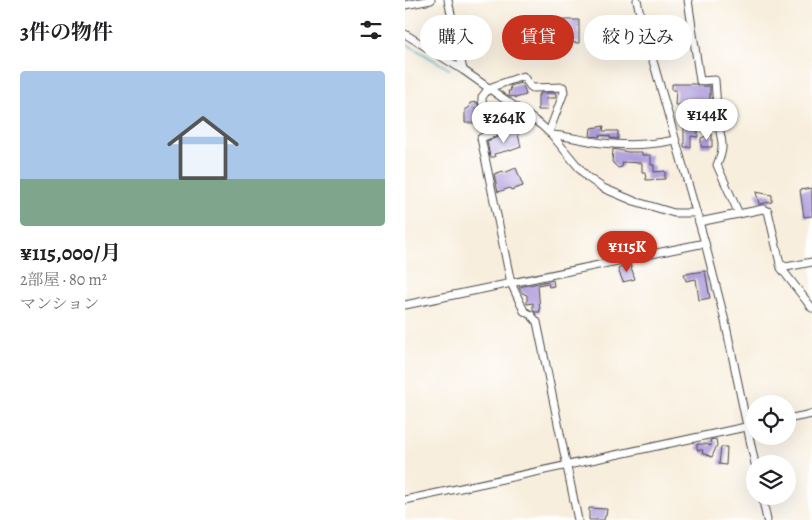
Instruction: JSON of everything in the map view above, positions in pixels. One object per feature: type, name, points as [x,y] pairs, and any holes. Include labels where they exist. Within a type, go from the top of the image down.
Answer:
[{"type":"street","points":[[405,5],[431,0]]},
{"type":"street","points":[[448,0],[463,70]]},
{"type":"street","points":[[637,0],[705,243],[746,406]]},
{"type":"street","points":[[688,0],[700,81],[715,80],[719,124],[723,140],[722,153],[717,165],[739,214]]},
{"type":"street","points":[[405,34],[463,70],[533,119],[551,133],[587,177],[603,188],[634,201],[674,213],[696,213]]},
{"type":"street","points":[[491,134],[482,97],[489,88],[523,76],[529,86],[533,88],[563,88],[565,92],[551,133]]},
{"type":"street","points":[[533,119],[481,138],[511,283],[524,310],[537,322],[578,520]]},
{"type":"street","points":[[551,133],[601,143],[626,145],[656,144],[675,140]]},
{"type":"street","points":[[699,222],[763,209],[768,211],[781,268],[812,308]]},
{"type":"street","points":[[405,305],[705,243]]},
{"type":"street","points":[[780,264],[786,267],[812,262]]},
{"type":"street","points":[[796,417],[812,414]]},
{"type":"street","points":[[405,500],[746,427]]},
{"type":"street","points":[[764,505],[767,520]]},
{"type":"building","points":[[574,20],[579,20],[579,43],[574,43]]},
{"type":"building","points":[[521,83],[526,95],[515,98],[515,96],[510,97],[508,91],[511,91],[510,86]]},
{"type":"building","points":[[672,84],[710,86],[710,105],[697,106],[696,110],[687,110],[687,105],[675,105],[676,90],[672,90]]},
{"type":"building","points":[[540,93],[556,93],[556,98],[546,98],[547,110],[538,110],[538,95]]},
{"type":"building","points":[[477,102],[479,108],[475,108],[476,123],[465,123],[465,109],[469,108],[470,103]]},
{"type":"building","points":[[684,122],[698,122],[698,137],[691,136],[691,147],[684,147]]},
{"type":"building","points":[[604,126],[603,131],[618,131],[618,139],[610,138],[610,136],[590,136],[591,128]]},
{"type":"building","points":[[517,130],[521,147],[494,154],[495,157],[490,157],[487,141]]},
{"type":"building","points":[[712,134],[712,147],[701,147],[701,138]]},
{"type":"building","points":[[613,149],[642,152],[642,155],[651,155],[651,165],[654,165],[654,172],[665,171],[665,179],[646,180],[645,172],[642,172],[642,163],[623,162],[622,167],[618,168],[612,162]]},
{"type":"building","points":[[516,168],[523,186],[498,192],[494,174],[503,171],[504,173]]},
{"type":"building","points":[[812,188],[812,216],[804,217],[800,190]]},
{"type":"building","points":[[756,192],[772,195],[772,202],[759,204]]},
{"type":"building","points":[[630,264],[635,279],[623,282],[618,269]]},
{"type":"building","points":[[705,271],[710,298],[699,300],[696,279],[686,281],[684,274]]},
{"type":"building","points":[[553,280],[554,286],[549,287],[548,283],[538,285],[540,312],[535,312],[533,310],[533,303],[527,304],[527,295],[522,293],[519,287]]},
{"type":"building","points":[[716,439],[717,445],[712,457],[702,453],[703,450],[697,450],[697,444],[711,446],[710,440]]},
{"type":"building","points":[[721,447],[727,447],[726,465],[719,464]]},
{"type":"building","points":[[589,508],[607,509],[604,520],[589,520]]},
{"type":"waterway","points":[[405,43],[449,69]]}]
